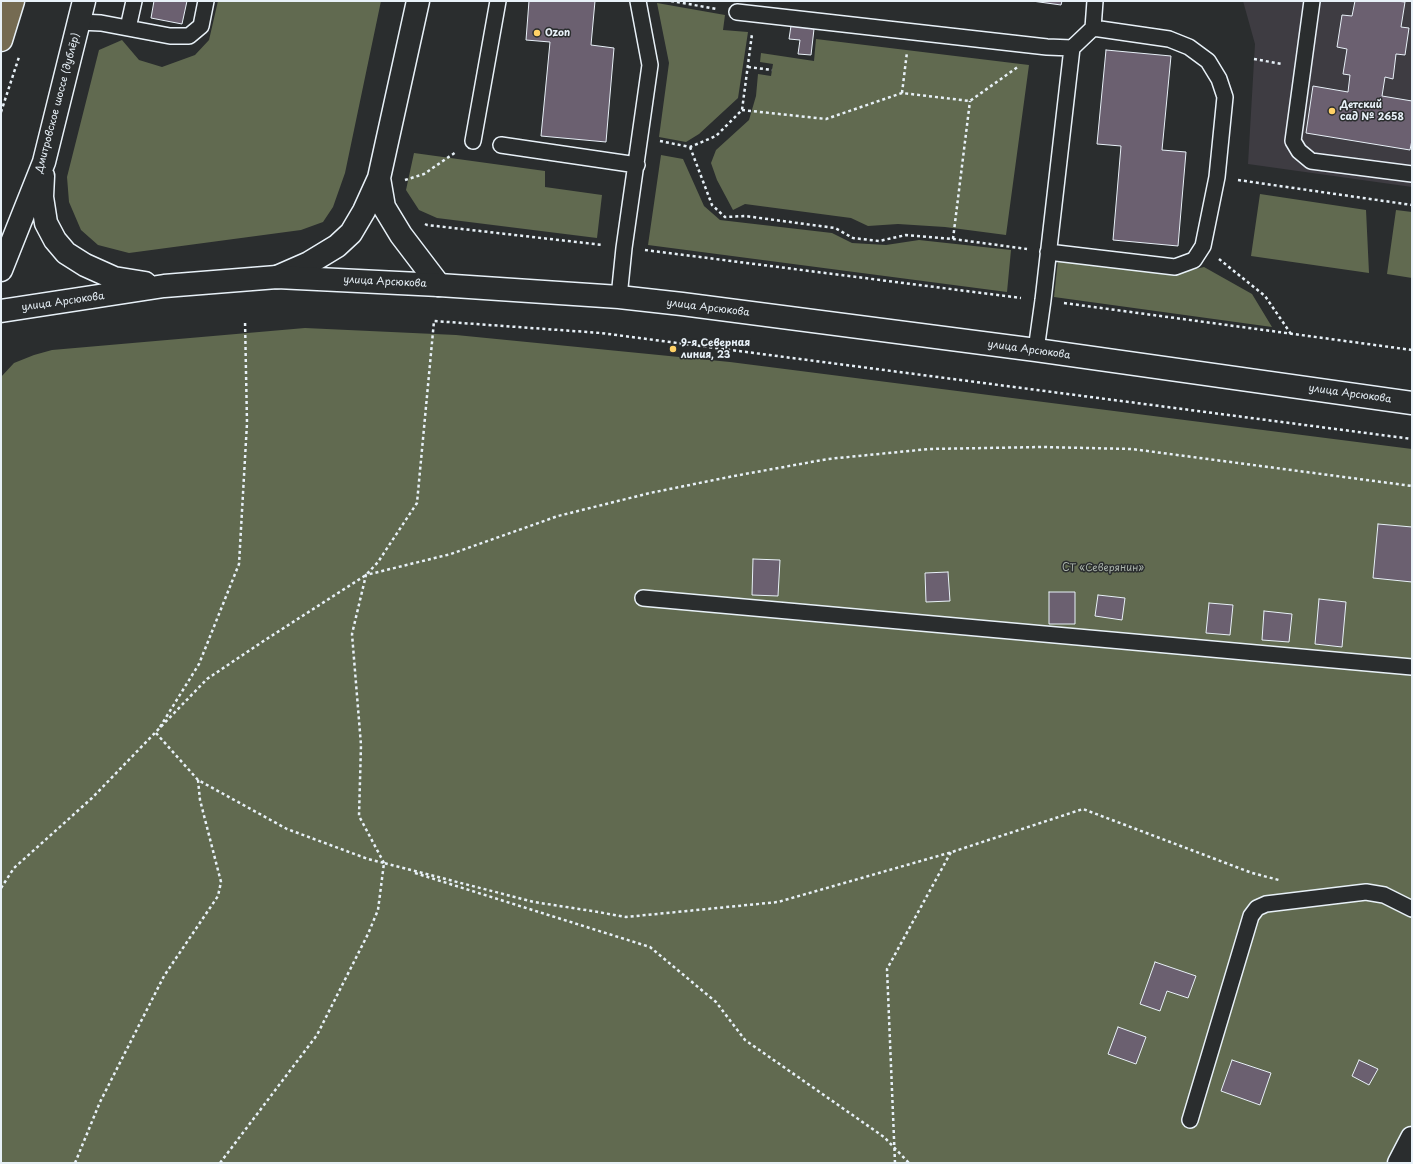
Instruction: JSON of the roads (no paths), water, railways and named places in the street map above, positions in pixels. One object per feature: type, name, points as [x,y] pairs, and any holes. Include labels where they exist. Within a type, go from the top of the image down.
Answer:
[{"type":"highway","points":[[1,40],[13,1]]},
{"type":"street","points":[[277,277],[309,262],[336,246],[351,233],[364,211],[379,178],[418,1]]},
{"type":"street","name":"Дмитровское шоссе (дублёр)","points":[[1,270],[44,162],[82,11]]},
{"type":"street","points":[[44,162],[42,197],[46,223],[55,240],[66,253],[85,265],[114,278],[164,286]]},
{"type":"street","points":[[379,178],[384,207],[400,235],[439,284]]},
{"type":"street","name":"улица Арсюкова","points":[[1,311],[164,286],[277,277],[439,284],[619,297],[1036,350],[1412,403]]},
{"type":"street","points":[[1399,1163],[1412,1138]]},
{"type":"lane","points":[[128,28],[134,1]]},
{"type":"lane","points":[[82,11],[101,23],[170,36],[189,36],[201,26],[206,1]]},
{"type":"lane","points":[[473,141],[498,1]]},
{"type":"lane","points":[[619,297],[624,248],[650,65],[638,1]]},
{"type":"lane","points":[[1036,350],[1072,48],[1093,28],[1095,1]]},
{"type":"lane","points":[[1312,1],[1292,141],[1299,151],[1311,161],[1412,174]]},
{"type":"lane","points":[[737,12],[1047,47],[1072,48]]},
{"type":"lane","points":[[1048,252],[1175,267],[1194,260],[1204,246],[1217,177],[1225,97],[1219,79],[1208,61],[1189,47],[1169,39],[1093,28]]},
{"type":"lane","points":[[500,145],[637,165]]},
{"type":"lane","points":[[643,598],[1412,667]]},
{"type":"lane","points":[[1190,1120],[1251,916],[1257,908],[1266,904],[1366,892],[1384,895],[1412,909]]},
{"type":"place","name":"Ozon","points":[[537,33]]},
{"type":"place","name":"Детский сад № 2658","points":[[1332,111]]},
{"type":"place","name":"9-я Северная линия, 23","points":[[673,349]]},
{"type":"park label","name":"СТ «Северянин»","points":[[1103,568]]}]
